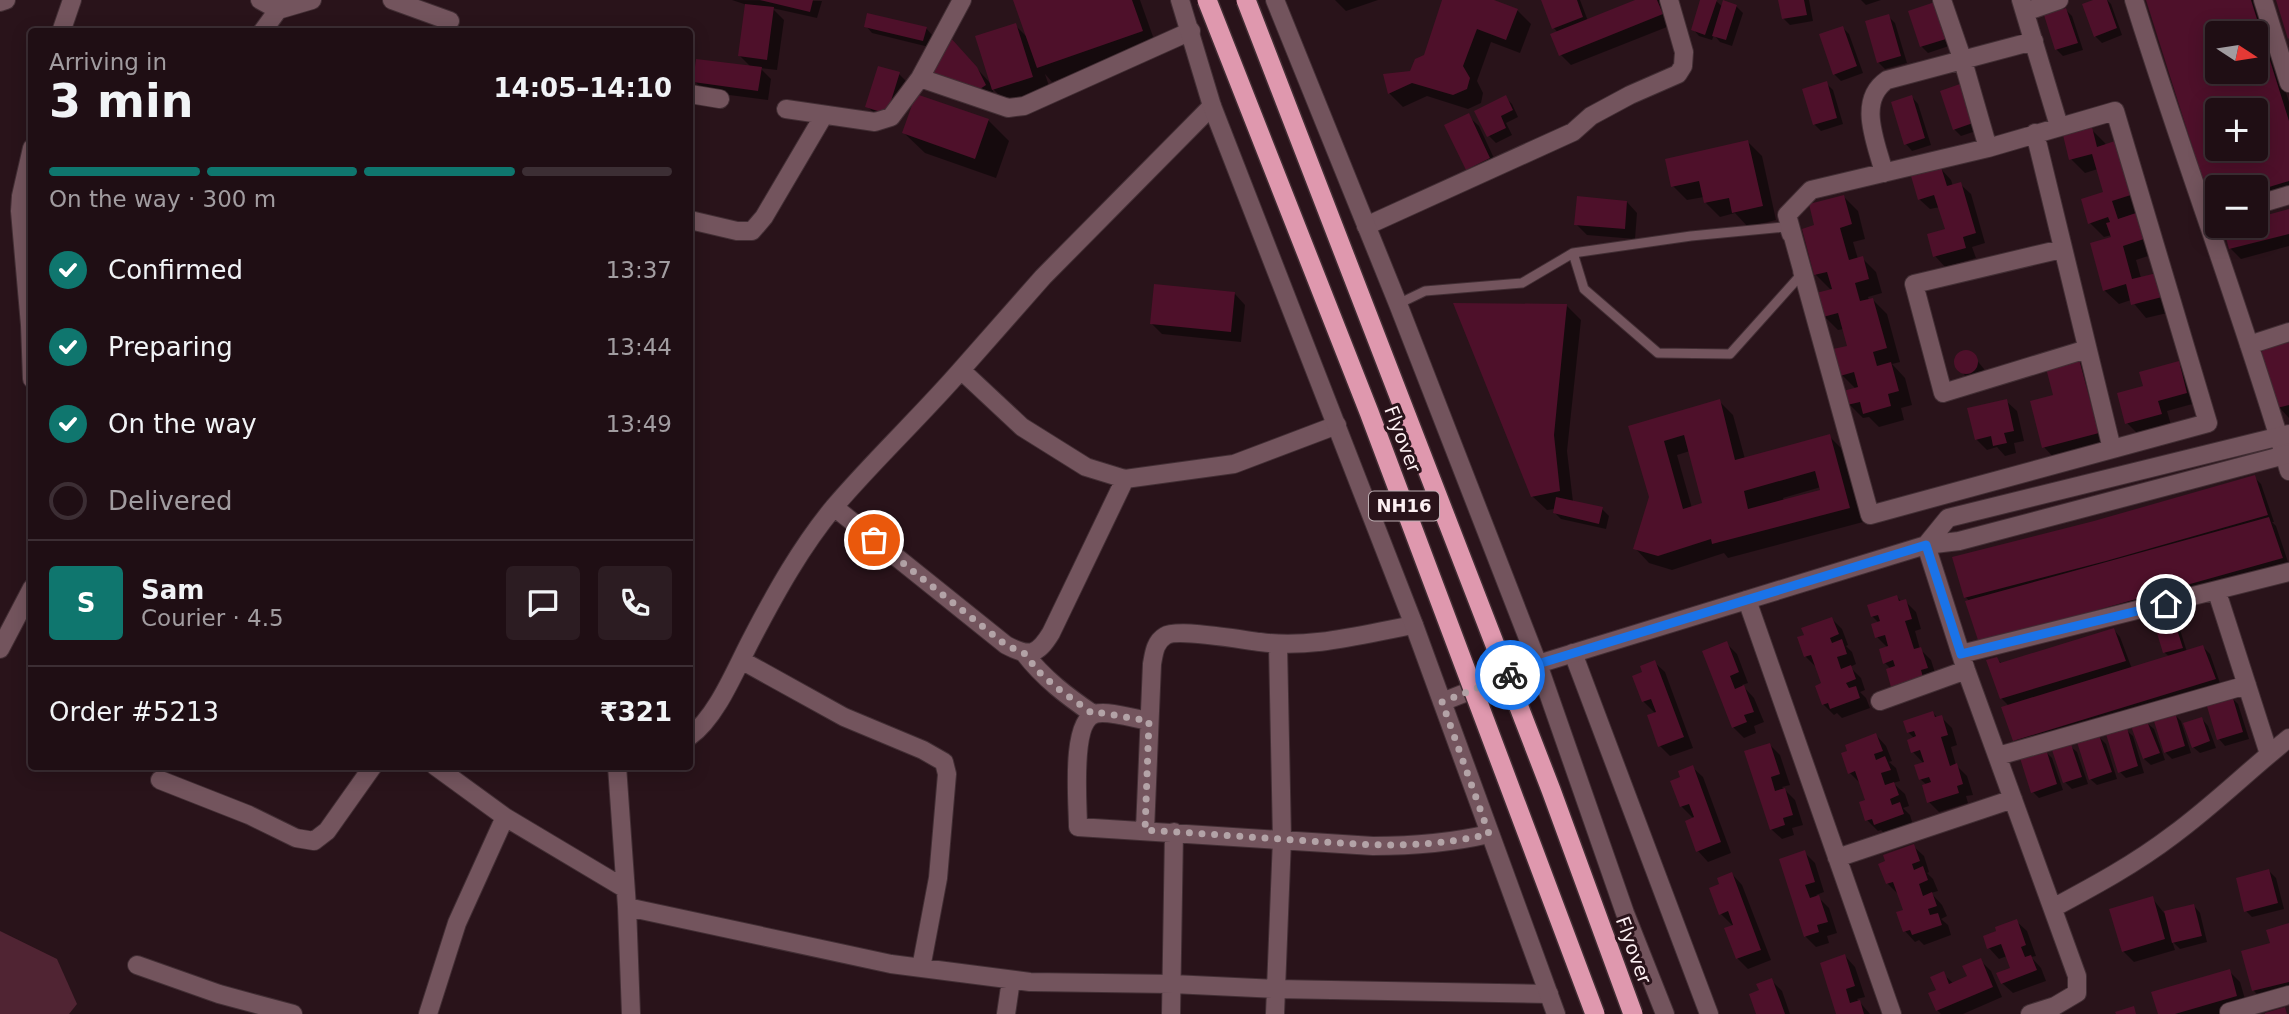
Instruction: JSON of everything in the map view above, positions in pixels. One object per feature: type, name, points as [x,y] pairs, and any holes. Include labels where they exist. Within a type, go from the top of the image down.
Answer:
[{"type":"highway","name":"Flyover","points":[[1207,0],[1369,412],[1595,1014]]},
{"type":"highway","name":"Flyover","points":[[1246,0],[1551,790],[1633,1014]]},
{"type":"street","points":[[0,2],[6,0]]},
{"type":"street","points":[[62,28],[72,0]]},
{"type":"street","points":[[260,0],[278,10]]},
{"type":"street","points":[[265,28],[278,10],[312,0]]},
{"type":"street","points":[[392,0],[450,21]]},
{"type":"street","points":[[786,109],[875,122],[891,117],[920,78],[962,0]]},
{"type":"street","points":[[1180,0],[1212,106],[1414,625],[1556,1014]]},
{"type":"street","points":[[1275,0],[1398,304],[1538,664],[1625,913],[1665,1014]]},
{"type":"street","points":[[1366,226],[1573,132],[1591,116],[1678,74],[1683,66],[1684,52],[1669,0]]},
{"type":"street","points":[[1942,0],[1988,148]]},
{"type":"street","points":[[2059,0],[2023,6],[2059,126]]},
{"type":"street","points":[[2134,0],[2165,99],[2205,199]]},
{"type":"street","points":[[2263,0],[2289,83]]},
{"type":"street","points":[[920,78],[993,104],[1008,108],[1024,106],[1191,31]]},
{"type":"street","points":[[1884,173],[1870,117],[1874,92],[1887,80],[2034,41]]},
{"type":"street","points":[[693,94],[720,99]]},
{"type":"street","points":[[693,733],[707,719],[777,590],[834,507],[1044,277],[1212,106]]},
{"type":"street","points":[[2115,111],[2208,423],[1870,515],[1787,215],[1811,190],[1988,148],[2035,133],[2115,111]]},
{"type":"street","points":[[693,221],[737,231],[752,231],[764,217],[824,115]]},
{"type":"street","points":[[2035,133],[2112,449]]},
{"type":"street","points":[[28,165],[20,211],[28,302]]},
{"type":"street","points":[[2268,201],[2289,195]]},
{"type":"street","points":[[1442,702],[1538,664],[1926,545],[1959,541],[2214,472],[2287,460],[2284,436],[2249,345],[2218,238]]},
{"type":"street","points":[[2062,248],[1914,284],[1943,393],[2087,349]]},
{"type":"street","points":[[2249,345],[2289,332]]},
{"type":"street","points":[[961,370],[1022,427],[1086,467],[1125,479],[1234,464],[1337,425]]},
{"type":"street","points":[[1926,545],[1948,518],[2284,436]]},
{"type":"street","points":[[2084,457],[2091,484]]},
{"type":"street","points":[[1024,653],[1038,650],[1051,633],[1125,479]]},
{"type":"street","points":[[834,507],[1006,645],[1024,653],[1039,672],[1093,714]]},
{"type":"street","points":[[1926,545],[1964,662],[2077,976],[2077,993],[2055,1006],[2030,1014]]},
{"type":"street","points":[[1880,701],[1964,662],[2289,572]]},
{"type":"street","points":[[2217,592],[2269,754]]},
{"type":"street","points":[[0,649],[28,596]]},
{"type":"street","points":[[1747,600],[1892,1014]]},
{"type":"street","points":[[1145,830],[1154,654],[1156,645],[1166,634],[1183,632],[1278,645],[1310,644],[1414,625]]},
{"type":"street","points":[[1275,1014],[1282,839],[1278,645]]},
{"type":"street","points":[[1573,653],[1709,1014]]},
{"type":"street","points":[[741,660],[844,717],[923,750],[944,762],[947,774],[938,878],[921,968]]},
{"type":"street","points":[[1998,757],[2247,685]]},
{"type":"street","points":[[1149,721],[1102,713],[1093,714],[1084,722],[1078,738],[1078,827],[1373,846],[1417,846],[1489,834]]},
{"type":"street","points":[[2053,908],[2123,870],[2172,836],[2213,805],[2289,738]]},
{"type":"street","points":[[160,780],[249,815],[296,838],[314,841],[327,831],[370,770]]},
{"type":"street","points":[[440,770],[505,817],[624,888]]},
{"type":"street","points":[[617,770],[631,1014]]},
{"type":"street","points":[[1837,858],[2013,799]]},
{"type":"street","points":[[428,1014],[457,923],[505,817]]},
{"type":"street","points":[[1171,1014],[1174,832]]},
{"type":"street","points":[[627,907],[891,964],[1012,980],[1276,989],[1549,994]]},
{"type":"street","points":[[137,965],[209,991],[293,1014]]},
{"type":"street","points":[[1006,1014],[1012,980]]},
{"type":"street","points":[[2229,1012],[2289,995]]},
{"type":"lane","points":[[1398,304],[1425,291],[1522,283],[1573,253],[1784,227],[1799,277],[1730,354],[1658,353],[1584,289],[1573,253]]},
{"type":"shaded area","points":[[0,931],[57,959],[77,1004],[69,1014],[0,1014]]},
{"type":"building","points":[[760,0],[813,0],[810,12]]},
{"type":"building","points":[[1013,0],[1132,0],[1143,31],[1037,68]]},
{"type":"building","points":[[1442,0],[1494,0],[1518,9],[1506,40],[1477,29],[1463,66],[1470,78],[1467,89],[1453,95],[1412,83],[1388,94],[1383,74],[1410,71],[1415,59],[1424,55]]},
{"type":"building","points":[[1541,0],[1577,0],[1583,17],[1552,29]]},
{"type":"building","points":[[1635,0],[1657,0],[1663,14],[1559,56],[1550,34]]},
{"type":"building","points":[[1700,0],[1717,0],[1705,35],[1691,30]]},
{"type":"building","points":[[1723,0],[1737,5],[1726,40],[1712,36]]},
{"type":"building","points":[[1778,0],[1804,0],[1807,15],[1782,19]]},
{"type":"building","points":[[2093,0],[2107,0],[2117,28],[2094,37],[2082,4]]},
{"type":"building","points":[[2146,0],[2251,0],[2258,21],[2205,21],[2205,84],[2268,84],[2268,54],[2289,121],[2289,181],[2268,187],[2268,175],[2205,175],[2205,187]]},
{"type":"building","points":[[2276,0],[2289,0],[2288,39]]},
{"type":"building","points":[[1935,2],[1946,39],[1920,47],[1908,11]]},
{"type":"building","points":[[745,4],[774,7],[767,60],[738,56]]},
{"type":"building","points":[[2066,8],[2078,43],[2055,50],[2044,15]]},
{"type":"building","points":[[867,13],[927,27],[923,41],[864,27]]},
{"type":"building","points":[[1889,14],[1901,56],[1877,63],[1865,21]]},
{"type":"building","points":[[1016,23],[1033,77],[992,90],[975,36]]},
{"type":"building","points":[[1843,26],[1857,66],[1833,75],[1819,34]]},
{"type":"building","points":[[949,36],[977,67],[986,85],[974,93],[929,73]]},
{"type":"building","points":[[696,59],[762,67],[758,91],[693,82]]},
{"type":"building","points":[[878,66],[900,72],[887,114],[865,107]]},
{"type":"building","points":[[1827,81],[1837,118],[1813,125],[1802,89]]},
{"type":"building","points":[[1960,84],[1973,123],[1953,130],[1940,91]]},
{"type":"building","points":[[916,94],[989,119],[975,159],[902,133]]},
{"type":"building","points":[[1506,95],[1513,110],[1501,116],[1506,128],[1487,137],[1474,111]]},
{"type":"building","points":[[1912,95],[1925,138],[1904,145],[1891,102]]},
{"type":"building","points":[[1469,113],[1490,158],[1466,170],[1444,125]]},
{"type":"building","points":[[2092,127],[2097,147],[2118,140],[2134,194],[2112,201],[2118,219],[2139,212],[2147,238],[2123,246],[2132,279],[2161,272],[2166,296],[2131,305],[2126,284],[2103,291],[2090,243],[2111,237],[2106,223],[2110,222],[2108,217],[2088,224],[2081,199],[2103,192],[2092,154],[2069,160],[2063,135]]},
{"type":"building","points":[[1748,140],[1763,206],[1732,213],[1729,198],[1704,203],[1699,181],[1671,187],[1665,159]]},
{"type":"building","points":[[1941,167],[1947,186],[1961,182],[1976,233],[1963,237],[1966,248],[1933,257],[1927,234],[1945,229],[1934,195],[1918,200],[1911,176]]},
{"type":"building","points":[[1844,195],[1852,224],[1840,228],[1849,260],[1863,256],[1869,279],[1855,283],[1860,301],[1873,298],[1887,348],[1873,352],[1877,366],[1891,362],[1899,391],[1888,394],[1891,406],[1863,414],[1860,402],[1847,405],[1843,391],[1858,387],[1854,372],[1840,376],[1833,349],[1847,346],[1838,313],[1823,317],[1816,293],[1832,289],[1827,272],[1814,275],[1802,229],[1814,225],[1809,204]]},
{"type":"building","points":[[1577,196],[1627,201],[1625,229],[1574,225]]},
{"type":"building","points":[[2289,209],[2289,234],[2229,249],[2226,238],[2268,238],[2268,215]]},
{"type":"building","points":[[1154,284],[1235,292],[1231,332],[1150,324]]},
{"type":"building","points":[[1453,303],[1567,304],[1554,435],[1560,491],[1531,497]]},
{"type":"building","points":[[2289,342],[2289,405],[2277,408],[2261,350]]},
{"type":"building","points":[[1966,350],[1975,353],[1978,362],[1975,371],[1966,374],[1957,371],[1954,362],[1957,353]]},
{"type":"building","points":[[2079,359],[2099,433],[2042,448],[2030,401],[2053,395],[2046,368]]},
{"type":"building","points":[[2179,361],[2187,393],[2158,401],[2162,414],[2125,424],[2117,393],[2143,386],[2139,372]]},
{"type":"building","points":[[1720,399],[1735,460],[1830,434],[1850,508],[1712,544],[1711,539],[1658,556],[1633,549],[1649,497],[1628,426]],"holes":[[[1684,435],[1702,503],[1683,509],[1664,441]],[[1815,471],[1820,490],[1748,509],[1744,491]]]},
{"type":"building","points":[[2007,399],[2014,431],[2004,433],[2007,443],[1993,446],[1991,436],[1975,440],[1967,408]]},
{"type":"building","points":[[2255,475],[2268,515],[1964,598],[1952,557],[2094,521]]},
{"type":"building","points":[[1556,497],[1603,507],[1599,524],[1553,513]]},
{"type":"building","points":[[2269,517],[2283,558],[1979,643],[1965,601]]},
{"type":"building","points":[[1897,595],[1899,601],[1906,599],[1912,619],[1905,621],[1914,649],[1921,647],[1928,668],[1921,670],[1923,677],[1891,687],[1886,669],[1895,666],[1893,660],[1883,664],[1879,649],[1888,646],[1885,635],[1875,638],[1871,624],[1880,621],[1878,615],[1871,617],[1867,605]]},
{"type":"building","points":[[2171,611],[2183,648],[2163,653],[2154,623],[2163,621],[2161,614]]},
{"type":"building","points":[[1832,617],[1839,634],[1830,638],[1832,643],[1842,639],[1847,654],[1837,657],[1841,669],[1851,665],[1856,679],[1846,683],[1849,688],[1856,686],[1860,698],[1830,709],[1828,703],[1822,705],[1815,686],[1821,683],[1811,655],[1804,657],[1797,637],[1804,635],[1801,628]]},
{"type":"building","points":[[2114,628],[2126,661],[2000,699],[1986,660],[1997,657],[2000,663]]},
{"type":"building","points":[[1727,641],[1739,672],[1730,676],[1735,689],[1744,685],[1754,712],[1744,715],[1747,722],[1732,728],[1702,651]]},
{"type":"building","points":[[2203,645],[2216,679],[2013,741],[2001,707]]},
{"type":"building","points":[[1655,660],[1684,737],[1658,747],[1647,715],[1656,712],[1651,699],[1642,702],[1632,676],[1642,672],[1640,666]]},
{"type":"building","points":[[2232,695],[2243,732],[2217,740],[2206,703]]},
{"type":"building","points":[[1933,711],[1935,717],[1942,715],[1948,735],[1941,737],[1950,766],[1957,763],[1963,784],[1957,786],[1959,793],[1927,803],[1922,785],[1931,782],[1929,777],[1919,780],[1914,765],[1924,762],[1920,750],[1911,753],[1907,740],[1916,736],[1914,731],[1907,733],[1903,721]]},
{"type":"building","points":[[2175,712],[2185,746],[2164,753],[2153,718]]},
{"type":"building","points":[[2202,717],[2210,741],[2192,748],[2183,723]]},
{"type":"building","points":[[2147,721],[2160,753],[2143,759],[2131,726]]},
{"type":"building","points":[[2127,728],[2138,766],[2118,773],[2106,734]]},
{"type":"building","points":[[1876,733],[1883,751],[1874,754],[1876,760],[1885,756],[1891,770],[1881,773],[1885,785],[1894,782],[1899,795],[1890,799],[1892,805],[1900,802],[1904,814],[1874,825],[1872,819],[1865,821],[1859,802],[1865,800],[1855,771],[1848,774],[1841,753],[1847,751],[1845,745]]},
{"type":"building","points":[[2099,735],[2112,772],[2089,780],[2077,742]]},
{"type":"building","points":[[1770,743],[1780,774],[1771,777],[1775,791],[1785,788],[1793,815],[1783,818],[1785,825],[1770,830],[1744,751]]},
{"type":"building","points":[[2071,744],[2082,777],[2063,783],[2052,750]]},
{"type":"building","points":[[2046,749],[2057,784],[2031,793],[2020,758]]},
{"type":"building","points":[[1693,765],[1721,842],[1696,852],[1685,821],[1694,817],[1689,804],[1680,807],[1670,781],[1680,777],[1678,771]]},
{"type":"building","points":[[1914,844],[1920,861],[1912,864],[1914,870],[1923,866],[1928,880],[1919,884],[1923,896],[1932,892],[1937,906],[1928,909],[1930,915],[1938,913],[1942,925],[1912,935],[1910,930],[1903,932],[1896,912],[1903,910],[1893,882],[1886,884],[1878,864],[1885,861],[1883,855]]},
{"type":"building","points":[[1805,850],[1815,882],[1805,885],[1810,898],[1819,895],[1828,922],[1817,925],[1819,932],[1804,937],[1779,859]]},
{"type":"building","points":[[2269,869],[2278,903],[2244,912],[2236,878]]},
{"type":"building","points":[[1732,872],[1761,950],[1736,959],[1724,928],[1733,925],[1728,911],[1719,915],[1709,888],[1719,884],[1717,878]]},
{"type":"building","points":[[2153,896],[2165,939],[2122,952],[2109,909]]},
{"type":"building","points":[[2194,904],[2202,936],[2172,943],[2164,911]]},
{"type":"building","points":[[2017,919],[2026,945],[2021,947],[2025,957],[2031,955],[2037,970],[2001,984],[1996,973],[2010,968],[2001,944],[1987,949],[1983,936],[1996,931],[1995,927]]},
{"type":"building","points":[[2289,923],[2289,982],[2252,991],[2241,951],[2270,943],[2266,930]]},
{"type":"building","points":[[1845,954],[1855,986],[1846,989],[1850,1003],[1860,1000],[1864,1014],[1836,1014],[1820,963]]},
{"type":"building","points":[[1981,958],[1993,987],[1936,1011],[1928,993],[1936,990],[1930,977],[1944,971],[1949,984],[1967,976],[1962,966]]},
{"type":"building","points":[[2230,969],[2237,996],[2175,1014],[2158,1014],[2151,992]]},
{"type":"building","points":[[1772,978],[1785,1014],[1756,1014],[1749,994],[1759,990],[1756,984]]},
{"type":"building","points":[[2134,1006],[2136,1014],[2115,1012]]},
{"type":"building","points":[[2285,1007],[2287,1014],[2265,1014],[2265,1013]]},
{"type":"way so far","points":[[874,540],[1006,645],[1024,653],[1039,672],[1093,714],[1102,713],[1149,721],[1145,830],[1373,846],[1417,846],[1489,834],[1442,702],[1510,675]]},
{"type":"route","points":[[1510,675],[1538,664],[1926,545],[1961,654],[2166,604]]}]
